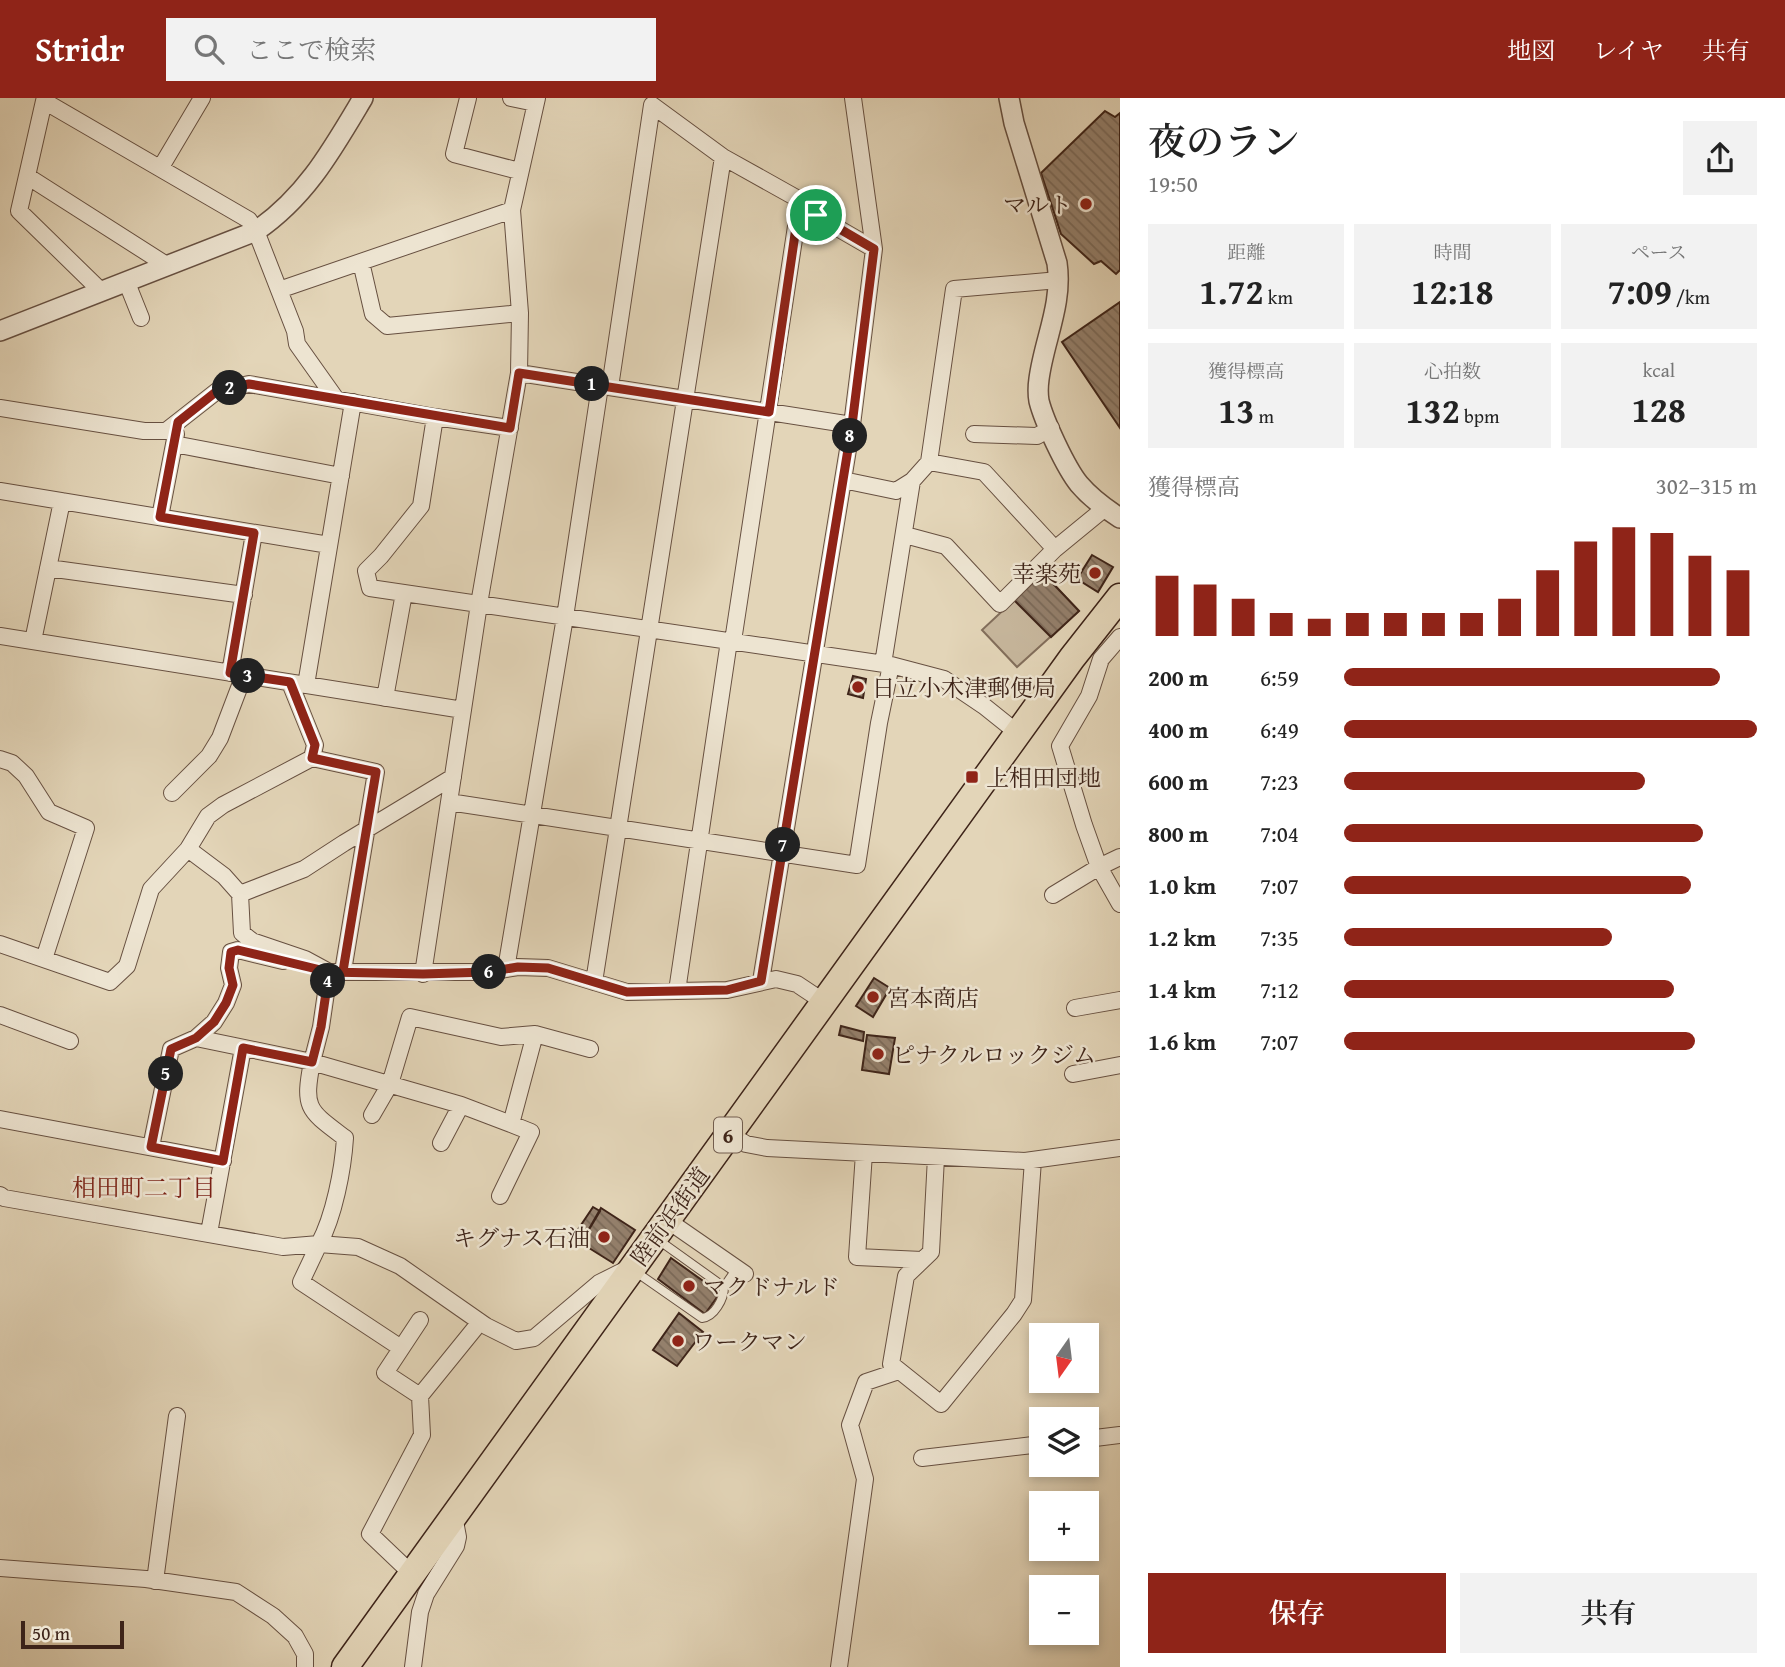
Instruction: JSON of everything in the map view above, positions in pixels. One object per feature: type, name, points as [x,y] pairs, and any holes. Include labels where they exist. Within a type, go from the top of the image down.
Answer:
[{"type":"highway","name":"陸前浜街道","points":[[345,1667],[1072,658],[1120,597]]},
{"type":"street","points":[[161,167],[202,98]]},
{"type":"street","points":[[0,331],[256,231],[280,215],[313,179],[363,98]]},
{"type":"street","points":[[468,98],[454,154],[519,171]]},
{"type":"street","points":[[423,974],[479,604],[519,373],[520,313],[512,210],[536,101],[511,98]]},
{"type":"street","points":[[761,981],[852,425],[874,249],[853,98]]},
{"type":"street","points":[[905,535],[946,545],[1000,604],[1055,549],[1113,513],[1079,484],[1066,464],[1039,400],[1039,379],[1056,309],[1059,280],[1057,263],[1014,123],[1009,98]]},
{"type":"street","points":[[102,292],[19,211],[44,99],[249,220],[256,231],[295,331],[297,344],[336,399]]},
{"type":"street","points":[[506,969],[652,101],[723,157],[800,200],[816,215],[874,249]]},
{"type":"street","points":[[594,982],[723,157]]},
{"type":"street","points":[[27,176],[168,266]]},
{"type":"street","points":[[677,991],[800,200]]},
{"type":"street","points":[[279,290],[512,210]]},
{"type":"street","points":[[361,262],[373,314],[387,326],[520,313]]},
{"type":"street","points":[[843,480],[896,491],[912,481],[929,462],[954,289],[1059,280]]},
{"type":"street","points":[[127,283],[141,317]]},
{"type":"street","points":[[519,373],[852,425]]},
{"type":"street","points":[[0,408],[144,431],[166,431],[217,391],[249,384],[510,428]]},
{"type":"street","points":[[312,758],[315,745],[298,684],[329,545],[353,402]]},
{"type":"street","points":[[435,417],[421,506],[366,571],[370,588],[887,664],[944,679],[960,688],[1019,734]]},
{"type":"street","points":[[160,517],[178,422]]},
{"type":"street","points":[[974,434],[1038,436],[1051,428]]},
{"type":"street","points":[[174,444],[341,475]]},
{"type":"street","points":[[929,462],[984,472],[1055,549]]},
{"type":"street","points":[[449,802],[857,865],[912,481]]},
{"type":"street","points":[[0,491],[329,545]]},
{"type":"street","points":[[33,641],[62,501]]},
{"type":"street","points":[[172,793],[209,756],[220,738],[237,674],[244,595],[254,533]]},
{"type":"street","points":[[48,568],[244,595]]},
{"type":"street","points":[[385,698],[404,593]]},
{"type":"street","points":[[0,636],[463,710]]},
{"type":"street","points":[[1120,637],[1101,659],[1089,696],[1060,746],[1099,867],[1120,904]]},
{"type":"street","points":[[1,949],[44,959],[110,982],[127,966],[151,889],[188,849],[208,817],[223,805],[312,758],[376,772],[336,971],[312,1062],[306,1100],[315,1115],[345,1138],[338,1185],[325,1233],[301,1282],[401,1348]]},
{"type":"street","points":[[0,760],[12,763],[26,776],[49,812],[86,828],[44,959]]},
{"type":"street","points":[[240,894],[304,869],[453,777]]},
{"type":"street","points":[[188,849],[224,876],[240,894],[242,933],[252,941],[336,971]]},
{"type":"street","points":[[1053,895],[1120,857]]},
{"type":"street","points":[[151,1147],[171,1049],[196,1038],[214,1022],[233,985],[229,968],[231,952],[238,950],[336,971],[423,974],[487,972],[518,967],[548,968],[627,992],[727,990],[761,981],[785,980],[824,1002]]},
{"type":"street","points":[[1075,1008],[1120,1000]]},
{"type":"street","points":[[0,1015],[70,1041]]},
{"type":"street","points":[[372,1115],[390,1084],[410,1017],[501,1037],[535,1034],[590,1049]]},
{"type":"street","points":[[511,1124],[535,1034]]},
{"type":"street","points":[[196,1038],[312,1062],[461,1105],[531,1132],[500,1196]]},
{"type":"street","points":[[209,1233],[243,1048]]},
{"type":"street","points":[[1073,1074],[1120,1065]]},
{"type":"street","points":[[441,1143],[461,1105]]},
{"type":"street","points":[[0,1119],[223,1161]]},
{"type":"street","points":[[729,1134],[746,1144],[767,1148],[936,1157],[1033,1160],[1120,1148]]},
{"type":"street","points":[[864,1153],[857,1257],[922,1260]]},
{"type":"street","points":[[936,1157],[931,1252],[906,1276],[891,1364],[941,1404],[1023,1300],[1033,1160]]},
{"type":"street","points":[[0,1195],[4,1198],[283,1247],[319,1244],[358,1247],[400,1266],[480,1322],[516,1341],[534,1338],[599,1283],[634,1267]]},
{"type":"street","points":[[661,1229],[741,1271]]},
{"type":"street","points":[[420,1320],[385,1373],[420,1396]]},
{"type":"street","points":[[412,1574],[370,1534],[422,1435],[420,1396],[480,1322]]},
{"type":"street","points":[[839,1667],[864,1479],[850,1425],[866,1382],[899,1371]]},
{"type":"street","points":[[155,1581],[177,1416]]},
{"type":"street","points":[[1099,1438],[1120,1436]]},
{"type":"street","points":[[922,1458],[1029,1445]]},
{"type":"street","points":[[413,1667],[418,1623],[426,1594],[456,1546],[458,1536],[454,1516]]},
{"type":"street","points":[[0,1568],[155,1581],[236,1592],[272,1616],[295,1636],[305,1654],[305,1667]]},
{"type":"lane","points":[[661,1229],[724,1287]]},
{"type":"lane","points":[[634,1267],[702,1318],[708,1318],[712,1314],[724,1293],[724,1287],[741,1271]]},
{"type":"shaded area","points":[[1043,573],[1079,611],[1017,667],[982,630]]},
{"type":"building","name":"マルト","points":[[1105,111],[1115,117],[1120,113],[1120,270],[1116,274],[1101,261],[1094,264],[1061,234],[1041,173]]},
{"type":"building","points":[[1120,302],[1120,428],[1062,342]]},
{"type":"building","name":"幸楽苑","points":[[1092,555],[1113,567],[1098,592],[1077,579]]},
{"type":"building","points":[[1043,573],[1079,611],[1051,637],[1014,600]]},
{"type":"building","points":[[853,676],[866,679],[863,698],[848,694]]},
{"type":"building","name":"宮本商店","points":[[874,978],[890,988],[873,1017],[856,1006]]},
{"type":"building","points":[[841,1026],[864,1032],[863,1041],[839,1035]]},
{"type":"building","name":"ピナクルロックジム","points":[[867,1035],[895,1038],[889,1074],[862,1070]]},
{"type":"building","points":[[593,1207],[600,1211],[578,1248],[569,1243]]},
{"type":"building","points":[[601,1208],[635,1230],[613,1263],[581,1243]]},
{"type":"building","name":"マクドナルド","points":[[671,1258],[720,1293],[705,1314],[658,1279]]},
{"type":"building","name":"ワークマン","points":[[679,1313],[703,1332],[677,1366],[653,1350]]},
{"type":"place","name":"マルト","points":[[1086,204]]},
{"type":"place","name":"幸楽苑","points":[[1095,573]]},
{"type":"place","name":"日立小木津郵便局","points":[[858,687]]},
{"type":"place","name":"上相田団地","points":[[972,777]]},
{"type":"place","name":"宮本商店","points":[[873,997]]},
{"type":"place","name":"ピナクルロックジム","points":[[878,1054]]},
{"type":"place","name":"キグナス石油","points":[[604,1237]]},
{"type":"place","name":"マクドナルド","points":[[689,1286]]},
{"type":"place","name":"ワークマン","points":[[678,1341]]},
{"type":"district","name":"相田町二丁目","points":[[144,1187]]},
{"type":"route","points":[[816,215],[800,200],[769,412],[519,373],[510,428],[249,384],[217,391],[178,422],[160,517],[254,533],[230,673],[290,682],[315,745],[312,758],[376,772],[343,971],[329,972],[321,1027],[312,1062],[243,1048],[223,1161],[151,1147],[171,1049],[196,1038],[214,1022],[233,985],[229,968],[231,952],[238,950],[329,972],[423,974],[487,972],[518,967],[548,968],[627,992],[727,990],[761,981],[852,425],[874,249],[816,215]]}]
